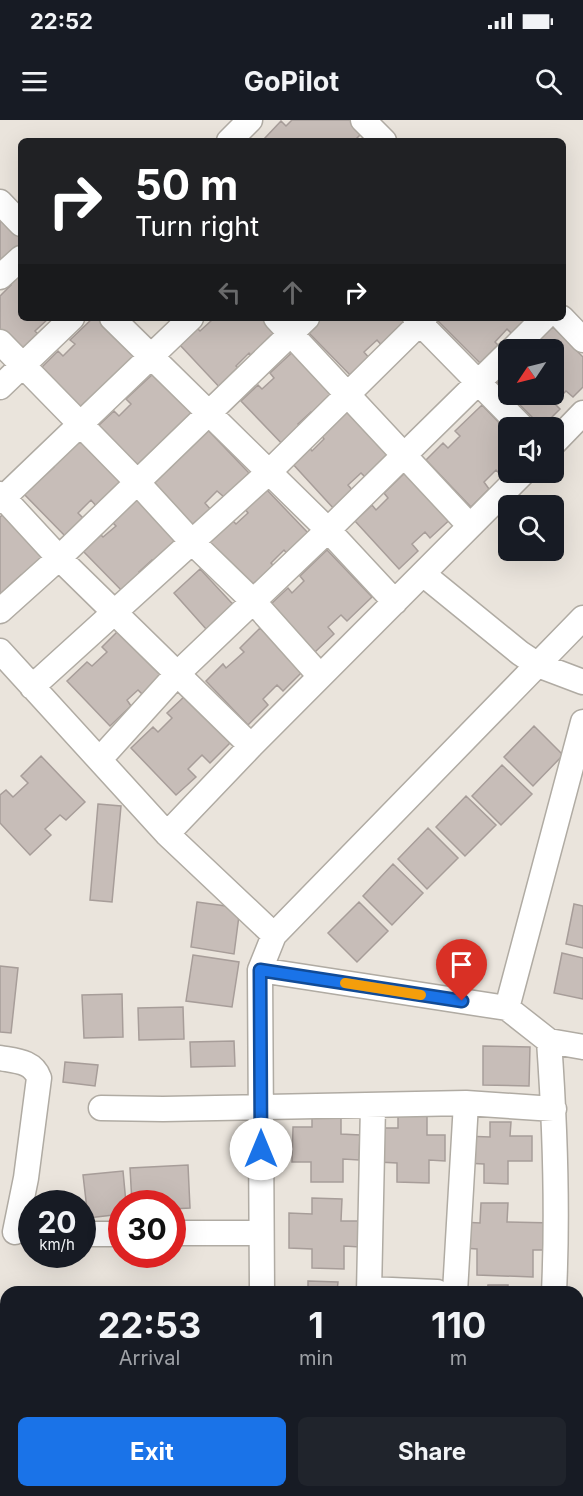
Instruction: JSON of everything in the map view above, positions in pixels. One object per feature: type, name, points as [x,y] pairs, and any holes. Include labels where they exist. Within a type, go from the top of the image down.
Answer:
[{"type":"street","points":[[363,120],[379,138]]},
{"type":"street","points":[[0,202],[18,221]]},
{"type":"street","points":[[0,277],[18,261]]},
{"type":"street","points":[[0,387],[69,321]]},
{"type":"street","points":[[115,321],[328,530],[395,602]]},
{"type":"street","points":[[188,321],[81,425],[1,497],[176,675],[251,746]]},
{"type":"street","points":[[32,687],[269,472],[419,321]]},
{"type":"street","points":[[421,321],[512,417]]},
{"type":"street","points":[[523,339],[541,321]]},
{"type":"street","points":[[565,321],[583,340]]},
{"type":"street","points":[[0,611],[138,483],[209,412],[291,323],[347,394],[470,526]]},
{"type":"street","points":[[0,342],[138,483],[192,542],[253,601],[320,676]]},
{"type":"street","points":[[100,759],[176,675],[498,363]]},
{"type":"street","points":[[564,433],[583,413]]},
{"type":"street","points":[[167,834],[320,676],[513,483]]},
{"type":"street","points":[[423,574],[520,653],[538,665],[583,682]]},
{"type":"street","points":[[262,1286],[260,970],[274,935],[583,618]]},
{"type":"street","points":[[0,651],[167,834],[274,935]]},
{"type":"street","points":[[507,1008],[583,722]]},
{"type":"street","points":[[260,970],[507,1008],[549,1041],[583,1047]]},
{"type":"street","points":[[549,1041],[554,1109],[557,1226],[554,1286]]},
{"type":"street","points":[[0,1058],[30,1065],[36,1070],[39,1078],[26,1178],[15,1232]]},
{"type":"street","points":[[100,1108],[163,1109],[466,1103],[554,1109]]},
{"type":"street","points":[[455,1286],[466,1103]]},
{"type":"street","points":[[369,1286],[373,1106]]},
{"type":"street","points":[[186,1233],[261,1233]]},
{"type":"building","points":[[292,120],[356,120],[366,129],[357,138],[265,138],[281,121],[286,126]]},
{"type":"building","points":[[0,216],[18,235],[18,255],[0,268]]},
{"type":"building","points":[[18,269],[18,321],[46,321],[35,331],[42,338],[23,356],[0,332],[0,296],[11,285],[6,281]]},
{"type":"building","points":[[90,321],[106,321],[143,360],[86,415],[41,368],[58,351],[63,356],[75,344],[70,340]]},
{"type":"building","points":[[211,321],[266,321],[280,336],[255,360],[249,353],[236,366],[242,372],[223,391],[179,344],[196,327],[200,331]]},
{"type":"building","points":[[316,321],[408,322],[383,347],[377,340],[364,352],[370,359],[352,377],[306,330]]},
{"type":"building","points":[[438,321],[529,321],[514,336],[507,329],[495,342],[498,345],[498,351],[483,366]]},
{"type":"building","points":[[552,326],[583,357],[583,387],[573,397],[566,391],[564,393],[564,339],[539,339]]},
{"type":"building","points":[[298,347],[342,394],[317,418],[311,412],[298,424],[305,430],[286,448],[241,401],[258,385],[262,389],[274,378],[270,373]]},
{"type":"building","points":[[154,373],[199,420],[142,474],[97,427],[114,411],[119,416],[131,404],[126,399]]},
{"type":"building","points":[[482,405],[498,422],[498,472],[496,470],[484,482],[489,489],[471,507],[426,460],[443,443],[448,448],[460,436],[455,431]]},
{"type":"building","points":[[520,405],[556,405],[560,409],[552,417],[532,417]]},
{"type":"building","points":[[347,408],[392,455],[367,479],[361,473],[348,485],[354,492],[335,510],[291,462],[308,446],[312,451],[324,439],[320,434]]},
{"type":"building","points":[[204,426],[249,473],[224,497],[217,491],[205,503],[211,510],[193,528],[148,481],[165,464],[169,469],[181,457],[177,453]]},
{"type":"building","points":[[77,436],[122,482],[97,507],[91,500],[78,513],[84,519],[66,537],[21,491],[38,474],[42,478],[54,467],[50,462]]},
{"type":"building","points":[[411,467],[456,514],[430,538],[425,532],[412,544],[418,551],[399,569],[355,521],[372,505],[376,510],[388,498],[384,493]]},
{"type":"building","points":[[266,489],[310,535],[289,556],[284,550],[271,563],[276,568],[254,590],[209,543],[232,520],[236,524],[248,513],[245,509]]},
{"type":"building","points":[[138,495],[184,542],[158,566],[152,560],[139,572],[146,578],[127,596],[82,550],[99,533],[103,537],[116,526],[111,521]]},
{"type":"building","points":[[7,510],[53,556],[27,581],[21,575],[8,587],[15,593],[0,608],[0,517]]},
{"type":"building","points":[[327,550],[372,597],[347,621],[341,615],[328,627],[334,634],[315,652],[270,605],[288,588],[292,593],[304,581],[300,576]]},
{"type":"building","points":[[200,569],[241,613],[214,638],[174,593]]},
{"type":"building","points":[[121,628],[165,673],[143,695],[138,690],[127,700],[131,706],[110,726],[67,681],[87,662],[92,666],[107,652],[102,647]]},
{"type":"building","points":[[260,628],[302,672],[283,691],[277,685],[263,699],[268,705],[248,725],[206,681],[223,664],[226,668],[244,652],[240,648]]},
{"type":"building","points":[[187,694],[233,740],[210,763],[202,755],[188,769],[196,777],[176,795],[131,748],[153,727],[158,732],[172,718],[167,713]]},
{"type":"building","points":[[534,726],[563,755],[533,786],[504,757]]},
{"type":"building","points":[[41,756],[85,802],[66,820],[60,815],[45,829],[51,835],[30,855],[0,823],[0,795],[6,790],[13,797],[28,783],[21,776]]},
{"type":"building","points":[[502,765],[532,794],[501,825],[472,796]]},
{"type":"building","points":[[466,796],[496,825],[465,856],[436,827]]},
{"type":"building","points":[[98,804],[121,806],[112,902],[90,900]]},
{"type":"building","points":[[428,828],[458,858],[427,889],[398,859]]},
{"type":"building","points":[[393,864],[423,893],[392,925],[363,896]]},
{"type":"building","points":[[197,902],[240,908],[234,954],[191,947]]},
{"type":"building","points":[[359,902],[388,931],[357,962],[328,933]]},
{"type":"building","points":[[574,904],[583,906],[583,948],[566,944]]},
{"type":"building","points":[[562,953],[583,958],[583,999],[554,993]]},
{"type":"building","points":[[193,955],[239,962],[232,1007],[186,1001]]},
{"type":"building","points":[[0,966],[18,968],[11,1033],[0,1032]]},
{"type":"building","points":[[122,994],[123,1037],[84,1038],[82,995]]},
{"type":"building","points":[[183,1007],[184,1039],[139,1040],[138,1008]]},
{"type":"building","points":[[234,1041],[235,1066],[191,1067],[190,1042]]},
{"type":"building","points":[[483,1046],[530,1047],[529,1086],[483,1085]]},
{"type":"building","points":[[65,1062],[98,1065],[95,1086],[63,1082]]},
{"type":"building","points":[[312,1111],[341,1112],[341,1134],[360,1135],[359,1160],[343,1159],[343,1182],[311,1182],[311,1162],[292,1162],[293,1127],[312,1127]]},
{"type":"building","points":[[398,1112],[427,1113],[427,1135],[445,1135],[445,1161],[429,1160],[429,1183],[397,1182],[397,1163],[378,1162],[379,1128],[398,1128]]},
{"type":"building","points":[[490,1122],[511,1122],[510,1136],[532,1136],[532,1161],[508,1161],[508,1184],[484,1183],[484,1164],[465,1163],[465,1136],[490,1137]]},
{"type":"building","points":[[188,1165],[190,1208],[186,1208],[186,1190],[131,1190],[130,1168]]},
{"type":"building","points":[[123,1171],[125,1190],[108,1190],[108,1216],[96,1217],[96,1190],[85,1190],[83,1175]]},
{"type":"building","points":[[312,1198],[342,1199],[341,1221],[360,1221],[360,1247],[344,1246],[344,1269],[312,1268],[312,1249],[289,1248],[289,1213],[312,1214]]},
{"type":"building","points":[[481,1203],[508,1203],[507,1222],[554,1223],[553,1250],[533,1250],[533,1277],[477,1275],[477,1249],[463,1248],[463,1222],[480,1223]]},
{"type":"building","points":[[308,1281],[338,1282],[338,1286],[308,1286]]},
{"type":"slow traffic","points":[[345,983],[421,995]]},
{"type":"route","points":[[261,1149],[260,970],[462,1001]]}]
